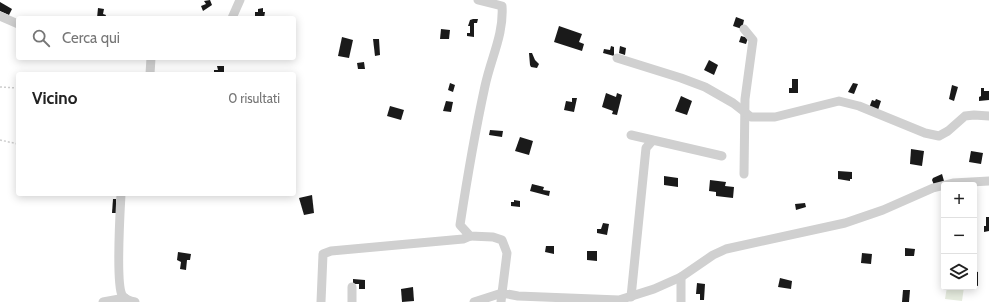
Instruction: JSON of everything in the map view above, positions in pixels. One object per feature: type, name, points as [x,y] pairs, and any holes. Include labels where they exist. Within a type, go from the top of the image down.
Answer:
[{"type":"street","points":[[233,16],[240,0]]},
{"type":"street","points":[[470,236],[460,225],[461,218],[476,127],[489,69],[503,23],[502,6],[478,0]]},
{"type":"street","points":[[0,16],[16,23]]},
{"type":"street","points":[[744,29],[753,40],[748,70],[745,113],[744,174]]},
{"type":"street","points":[[617,58],[705,87],[733,103],[751,117],[775,117],[839,101],[859,106],[925,133],[939,136],[948,131],[965,116],[974,114],[989,116]]},
{"type":"street","points":[[150,72],[151,60]]},
{"type":"street","points":[[630,135],[722,156]]},
{"type":"street","points":[[631,297],[646,148],[652,141]]},
{"type":"street","points":[[474,302],[518,296],[619,300],[654,290],[681,277],[713,255],[726,249],[845,223],[883,210],[933,188],[953,183],[989,181]]},
{"type":"street","points":[[121,196],[121,293],[125,298],[135,302]]},
{"type":"street","points":[[321,302],[323,254],[331,251],[463,239],[470,236],[492,237],[502,240],[507,253],[502,298]]},
{"type":"street","points":[[681,277],[681,302]]},
{"type":"street","points":[[352,287],[352,302]]},
{"type":"street","points":[[103,302],[125,298]]},
{"type":"path","points":[[0,87],[16,88]]},
{"type":"path","points":[[0,140],[16,144]]},
{"type":"shaded area","points":[[946,290],[964,290],[962,301],[945,299]]},
{"type":"building","points":[[210,0],[212,5],[203,11],[201,6],[206,4],[204,1]]},
{"type":"building","points":[[0,2],[12,9],[9,15],[0,11]]},
{"type":"building","points":[[98,8],[104,9],[103,14],[106,16],[97,16]]},
{"type":"building","points":[[263,8],[263,12],[265,12],[264,16],[255,16],[255,12],[258,12],[258,9]]},
{"type":"building","points":[[736,17],[744,20],[742,29],[733,26]]},
{"type":"building","points":[[478,19],[477,23],[474,23],[474,37],[467,36],[467,33],[470,33],[470,26],[468,26],[470,20]]},
{"type":"building","points":[[559,26],[582,34],[579,42],[584,44],[582,51],[554,42]]},
{"type":"building","points":[[441,29],[450,30],[449,39],[440,39]]},
{"type":"building","points":[[741,36],[748,38],[746,44],[739,42]]},
{"type":"building","points":[[342,37],[353,40],[349,58],[338,56]]},
{"type":"building","points":[[373,39],[379,39],[380,55],[375,56]]},
{"type":"building","points":[[611,46],[614,47],[614,56],[603,53],[604,49],[610,50]]},
{"type":"building","points":[[620,46],[626,48],[625,55],[619,53]]},
{"type":"building","points":[[529,53],[532,53],[535,60],[539,64],[537,68],[531,67]]},
{"type":"building","points":[[709,60],[718,65],[714,75],[704,70]]},
{"type":"building","points":[[364,62],[365,69],[358,69],[357,63]]},
{"type":"building","points":[[217,66],[224,66],[224,72],[214,72],[214,70],[218,70]]},
{"type":"building","points":[[792,79],[798,79],[798,93],[789,93],[789,88],[792,88]]},
{"type":"building","points":[[450,83],[455,85],[453,92],[448,90]]},
{"type":"building","points":[[853,83],[858,84],[854,94],[848,92]]},
{"type":"building","points":[[952,85],[958,87],[954,101],[949,99]]},
{"type":"building","points":[[981,88],[984,88],[984,91],[989,91],[989,100],[979,101],[979,97],[981,96]]},
{"type":"building","points":[[606,93],[616,97],[617,93],[622,95],[617,115],[612,114],[613,111],[602,107]]},
{"type":"building","points":[[681,96],[692,101],[687,115],[675,111]]},
{"type":"building","points":[[572,98],[577,98],[574,112],[564,110],[566,101],[572,102]]},
{"type":"building","points":[[876,99],[881,101],[878,110],[869,108],[872,100],[875,101]]},
{"type":"building","points":[[446,101],[453,102],[451,112],[443,111]]},
{"type":"building","points":[[390,106],[404,110],[401,120],[387,116]]},
{"type":"building","points":[[490,130],[503,131],[502,137],[489,135]]},
{"type":"building","points":[[520,137],[533,141],[529,155],[515,151]]},
{"type":"building","points":[[911,149],[924,151],[922,166],[910,164]]},
{"type":"building","points":[[971,151],[983,153],[981,164],[969,162]]},
{"type":"building","points":[[838,171],[852,172],[852,179],[850,179],[850,181],[838,179]]},
{"type":"building","points":[[942,174],[944,181],[934,185],[932,180],[933,178]]},
{"type":"building","points":[[664,176],[678,178],[678,187],[664,185]]},
{"type":"building","points":[[710,180],[726,182],[725,186],[734,187],[733,198],[716,196],[716,192],[709,191]]},
{"type":"building","points":[[532,184],[544,187],[543,190],[550,191],[549,196],[530,191]]},
{"type":"building","points":[[312,195],[314,213],[304,215],[299,198]]},
{"type":"building","points":[[113,199],[116,199],[116,213],[112,213]]},
{"type":"building","points":[[514,200],[520,201],[520,207],[511,206],[511,202],[514,202]]},
{"type":"building","points":[[805,203],[806,207],[796,210],[795,204]]},
{"type":"building","points":[[986,217],[989,217],[989,231],[984,232],[984,226],[986,226]]},
{"type":"building","points":[[603,223],[609,224],[607,235],[597,233],[597,229],[601,229]]},
{"type":"building","points":[[546,246],[554,246],[554,254],[545,252]]},
{"type":"building","points":[[905,248],[915,249],[914,256],[905,256]]},
{"type":"building","points":[[587,251],[597,251],[597,261],[587,260]]},
{"type":"building","points":[[178,252],[191,254],[190,260],[187,260],[186,270],[180,269],[181,262],[177,260]]},
{"type":"building","points":[[862,253],[872,254],[871,264],[861,263]]},
{"type":"building","points":[[977,272],[978,272],[977,286]]},
{"type":"building","points":[[780,278],[792,281],[791,289],[778,287]]},
{"type":"building","points":[[353,279],[365,280],[365,289],[359,289],[359,284],[353,284]]},
{"type":"building","points":[[697,283],[705,284],[704,300],[700,300],[700,294],[696,294]]},
{"type":"building","points":[[413,287],[414,301],[402,302],[401,289]]},
{"type":"building","points":[[903,290],[910,290],[909,302],[902,302]]}]
